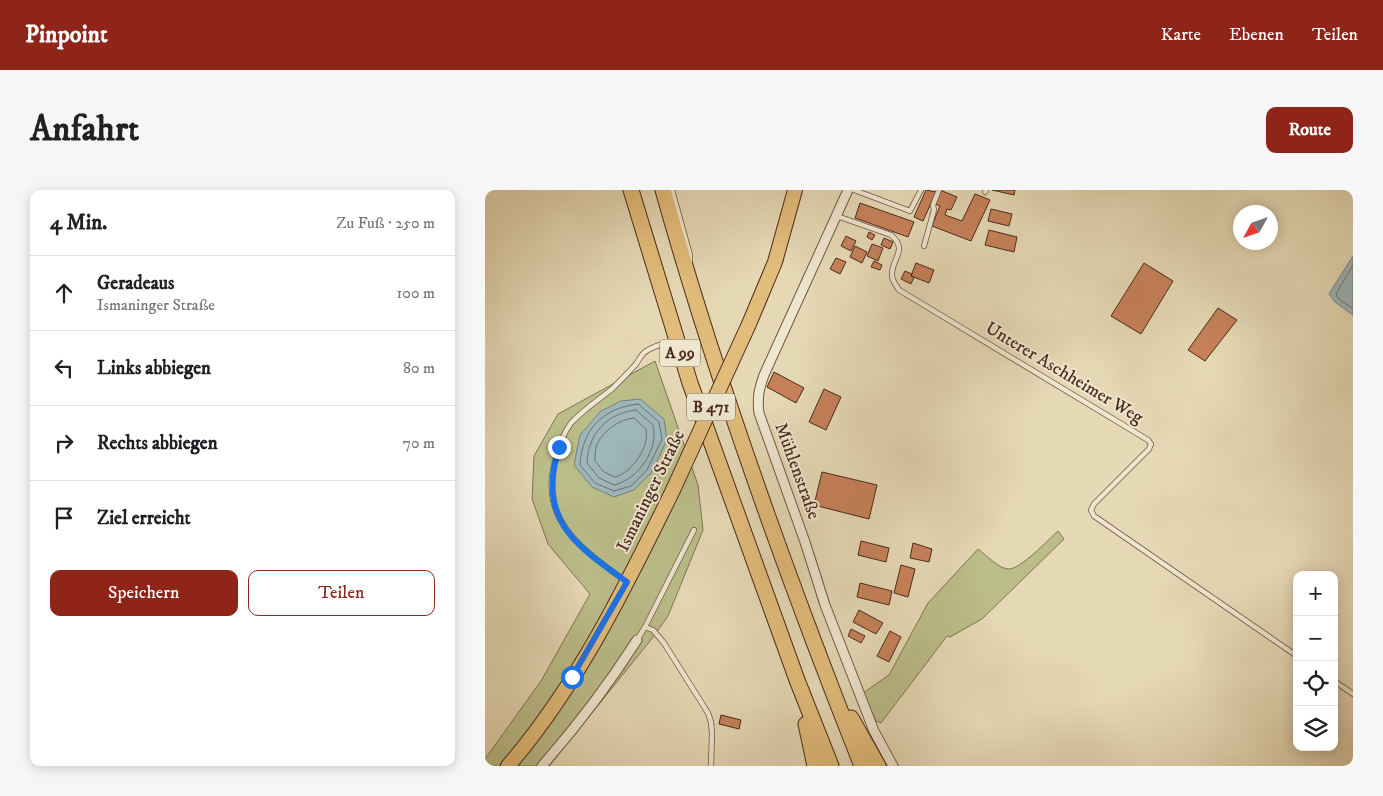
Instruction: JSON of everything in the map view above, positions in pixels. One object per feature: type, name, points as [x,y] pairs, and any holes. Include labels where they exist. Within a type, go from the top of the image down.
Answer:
[{"type":"highway","name":"A 99","points":[[631,190],[676,339],[797,680],[831,766]]},
{"type":"highway","name":"A 99","points":[[663,190],[691,288],[763,505],[824,672],[862,766]]},
{"type":"highway","points":[[824,672],[879,766]]},
{"type":"highway","points":[[797,680],[815,766]]},
{"type":"main road","name":"B 471","points":[[789,190],[790,212]]},
{"type":"main road","points":[[790,212],[795,190]]},
{"type":"main road","name":"B 471","points":[[790,212],[799,199],[801,190]]},
{"type":"main road","name":"Ismaninger Straße","points":[[508,766],[556,702],[599,634],[627,582],[673,490],[749,324],[775,262],[790,212]]},
{"type":"street","name":"Mühlenstraße","points":[[848,190],[764,375],[758,393],[759,413],[805,542],[828,614],[874,731],[893,766]]},
{"type":"street","points":[[542,766],[616,672],[637,640]]},
{"type":"lane","points":[[672,190],[690,255],[691,288]]},
{"type":"lane","points":[[853,190],[910,211],[921,190]]},
{"type":"lane","points":[[924,246],[934,210],[933,205],[939,190]]},
{"type":"lane","name":"Unterer Aschheimer Weg","points":[[837,216],[898,240],[899,252],[891,274],[893,282],[899,290],[1148,440],[1151,444],[1149,449],[1094,504],[1091,510],[1094,516],[1293,653]]},
{"type":"lane","points":[[627,582],[585,551],[562,525],[552,493],[554,464],[562,438],[571,423],[589,406],[613,388],[645,352],[676,339]]},
{"type":"lane","points":[[637,640],[695,530]]},
{"type":"lane","points":[[645,627],[653,630],[664,643],[708,713],[712,733],[711,766]]},
{"type":"lane","points":[[1338,685],[1353,694]]},
{"type":"green space","points":[[655,361],[698,485],[703,530],[668,616],[549,766],[485,766],[485,759],[541,681],[590,594],[548,544],[532,499],[534,456],[558,414]]},
{"type":"green space","points":[[1058,531],[1064,539],[982,619],[950,637],[947,636],[881,723],[876,721],[863,693],[889,675],[928,603],[978,549],[1000,566],[1008,569],[1013,568],[1026,560]]},
{"type":"water","points":[[1353,256],[1353,315],[1335,302],[1329,294]]},
{"type":"water","points":[[640,399],[664,419],[667,440],[651,473],[634,490],[614,497],[592,487],[574,465],[580,435],[601,411],[621,401]]},
{"type":"building","points":[[926,190],[936,192],[923,221],[914,217]]},
{"type":"building","points":[[940,190],[957,197],[951,210],[947,209],[945,215],[962,221],[975,194],[990,200],[971,241],[932,226],[940,206],[935,204]]},
{"type":"building","points":[[992,190],[1015,190],[1014,195]]},
{"type":"building","points":[[860,203],[914,222],[908,237],[855,218]]},
{"type":"building","points":[[991,209],[1012,214],[1009,226],[988,221]]},
{"type":"building","points":[[989,230],[1017,237],[1014,252],[985,245]]},
{"type":"building","points":[[869,232],[875,235],[872,240],[867,237]]},
{"type":"building","points":[[846,236],[856,241],[851,251],[841,246]]},
{"type":"building","points":[[884,238],[893,242],[890,249],[881,245]]},
{"type":"building","points":[[872,244],[883,248],[878,261],[867,256]]},
{"type":"building","points":[[855,246],[867,252],[862,263],[850,257]]},
{"type":"building","points":[[836,258],[846,262],[840,274],[830,269]]},
{"type":"building","points":[[874,261],[882,265],[880,270],[871,267]]},
{"type":"building","points":[[916,263],[934,270],[929,283],[911,276]]},
{"type":"building","points":[[1144,263],[1173,281],[1141,334],[1111,316]]},
{"type":"building","points":[[905,271],[914,277],[911,284],[901,279]]},
{"type":"building","points":[[1218,308],[1237,320],[1205,361],[1188,350]]},
{"type":"building","points":[[774,372],[804,388],[796,403],[767,387]]},
{"type":"building","points":[[824,389],[841,397],[826,430],[809,422]]},
{"type":"building","points":[[822,472],[877,485],[869,519],[814,505]]},
{"type":"building","points":[[861,541],[889,548],[886,562],[858,555]]},
{"type":"building","points":[[913,543],[932,549],[929,562],[910,558]]},
{"type":"building","points":[[901,565],[915,569],[908,597],[894,593]]},
{"type":"building","points":[[860,583],[892,591],[889,605],[857,597]]},
{"type":"building","points":[[859,610],[883,623],[876,634],[853,622]]},
{"type":"building","points":[[851,629],[865,636],[861,643],[848,636]]},
{"type":"building","points":[[890,631],[901,637],[889,662],[877,656]]},
{"type":"building","points":[[721,715],[741,720],[739,729],[719,724]]},
{"type":"route","points":[[559,447],[552,476],[552,493],[562,525],[585,551],[627,582],[599,634],[572,677]]}]
